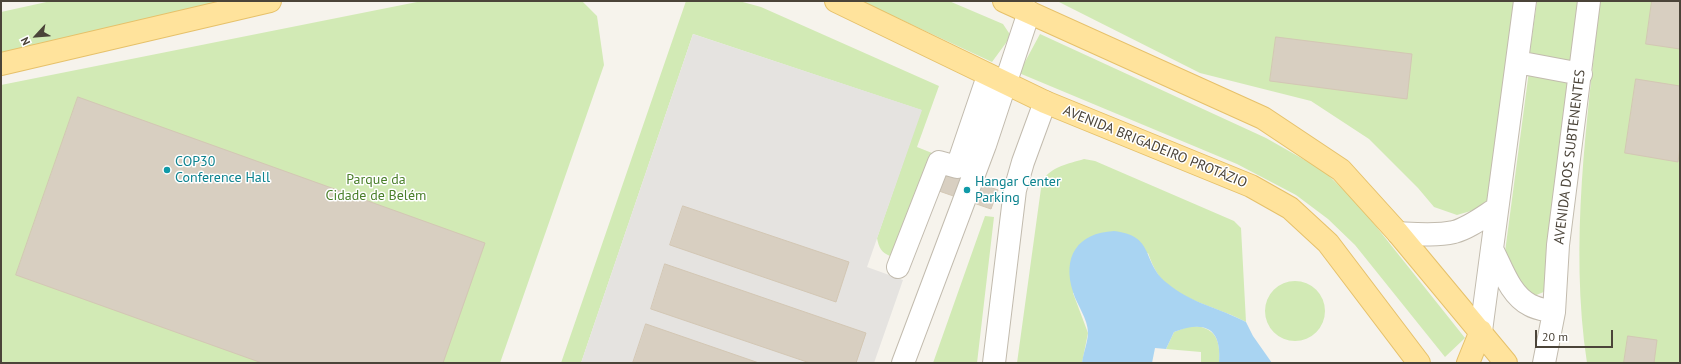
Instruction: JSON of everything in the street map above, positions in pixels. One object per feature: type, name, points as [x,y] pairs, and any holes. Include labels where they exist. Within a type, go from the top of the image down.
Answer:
[{"type":"main road","points":[[1,64],[270,1]]},
{"type":"main road","name":"AVENIDA BRIGADEIRO PROTÁZIO","points":[[836,1],[1044,102],[1251,186],[1290,208],[1328,244],[1419,363]]},
{"type":"main road","points":[[1004,1],[1263,118],[1341,170],[1481,331],[1506,363]]},
{"type":"main road","points":[[1468,363],[1481,331]]},
{"type":"street","points":[[1481,331],[1525,1]]},
{"type":"street","name":"AVENIDA DOS SUBTENENTES","points":[[1544,363],[1554,312],[1558,245],[1581,74],[1589,1]]},
{"type":"street","points":[[903,363],[968,163],[997,80],[1029,12]]},
{"type":"street","points":[[1517,62],[1581,74]]},
{"type":"street","points":[[994,363],[1015,190],[1044,102]]},
{"type":"street","points":[[898,266],[939,162],[957,166],[968,163]]},
{"type":"street","points":[[1398,234],[1437,234],[1454,232],[1470,226],[1497,208]]},
{"type":"street","points":[[1492,249],[1509,284],[1518,296],[1530,305],[1554,312]]},
{"type":"green space","points":[[51,1],[235,1],[1,54],[1,12]]},
{"type":"green space","name":"Parque da Cidade de Belém","points":[[422,1],[582,1],[597,16],[604,65],[500,363],[1,363],[1,85]]},
{"type":"green space","points":[[686,1],[739,1],[761,7],[939,86],[917,147],[932,153],[901,247],[890,256],[884,253],[881,249],[877,238],[921,110],[693,34],[581,363],[561,363]]},
{"type":"green space","points":[[861,1],[949,1],[1003,24],[1011,36],[992,62]]},
{"type":"green space","points":[[1057,1],[1516,1],[1492,194],[1481,208],[1457,215],[1434,207],[1418,188],[1369,139],[1311,101],[1200,73]]},
{"type":"green space","points":[[1537,1],[1582,1],[1575,63],[1529,58]]},
{"type":"green space","points":[[1600,1],[1680,1],[1680,363],[1587,363],[1582,318],[1580,227],[1585,137]]},
{"type":"green space","points":[[1040,34],[1266,138],[1324,171],[1359,205],[1465,338],[1445,357],[1355,245],[1328,219],[1296,195],[1237,164],[1019,73]]},
{"type":"green space","points":[[1529,71],[1575,79],[1546,291],[1534,296],[1520,290],[1505,252]]},
{"type":"green space","points":[[1084,159],[1095,161],[1234,221],[1241,228],[1246,322],[1200,303],[1167,284],[1154,268],[1148,253],[1073,293],[1088,333],[1082,363],[1017,363],[1042,181],[1055,169]]},
{"type":"green space","points":[[985,216],[994,217],[977,363],[933,363]]},
{"type":"green space","points":[[1295,281],[1312,286],[1320,294],[1325,311],[1320,328],[1312,336],[1295,341],[1278,336],[1270,328],[1265,311],[1270,294],[1278,286]]},
{"type":"green space","points":[[1190,326],[1205,328],[1211,331],[1215,336],[1219,347],[1219,363],[1201,363],[1201,352],[1166,349],[1174,332]]},
{"type":"shaded area","points":[[693,34],[922,110],[867,267],[903,280],[874,363],[581,363]]},
{"type":"water","points":[[1114,231],[1136,238],[1142,244],[1159,275],[1176,290],[1185,296],[1246,322],[1253,336],[1272,363],[1219,363],[1218,342],[1214,335],[1203,327],[1195,327],[1185,328],[1174,332],[1166,349],[1155,348],[1152,363],[1082,363],[1088,336],[1088,328],[1073,292],[1070,279],[1071,258],[1082,242],[1090,236]]},
{"type":"building","points":[[1652,1],[1680,1],[1680,49],[1646,44]]},
{"type":"building","points":[[1276,37],[1412,54],[1407,99],[1270,81]]},
{"type":"building","points":[[1636,79],[1680,86],[1680,147],[1678,162],[1625,153]]},
{"type":"building","name":"COP30 Conference Hall","points":[[78,97],[485,243],[443,363],[262,363],[16,275]]},
{"type":"building","name":"Hangar Center Parking","points":[[943,170],[998,190],[991,209],[936,190]]},
{"type":"building","points":[[683,206],[849,262],[836,302],[670,245]]},
{"type":"building","points":[[665,264],[866,333],[856,363],[810,363],[651,309]]},
{"type":"building","points":[[646,324],[759,363],[633,363]]},
{"type":"building","points":[[1628,336],[1657,340],[1654,363],[1624,363]]},
{"type":"place","name":"COP30 Conference Hall","points":[[167,170]]},
{"type":"place","name":"Hangar Center Parking","points":[[967,190]]}]
